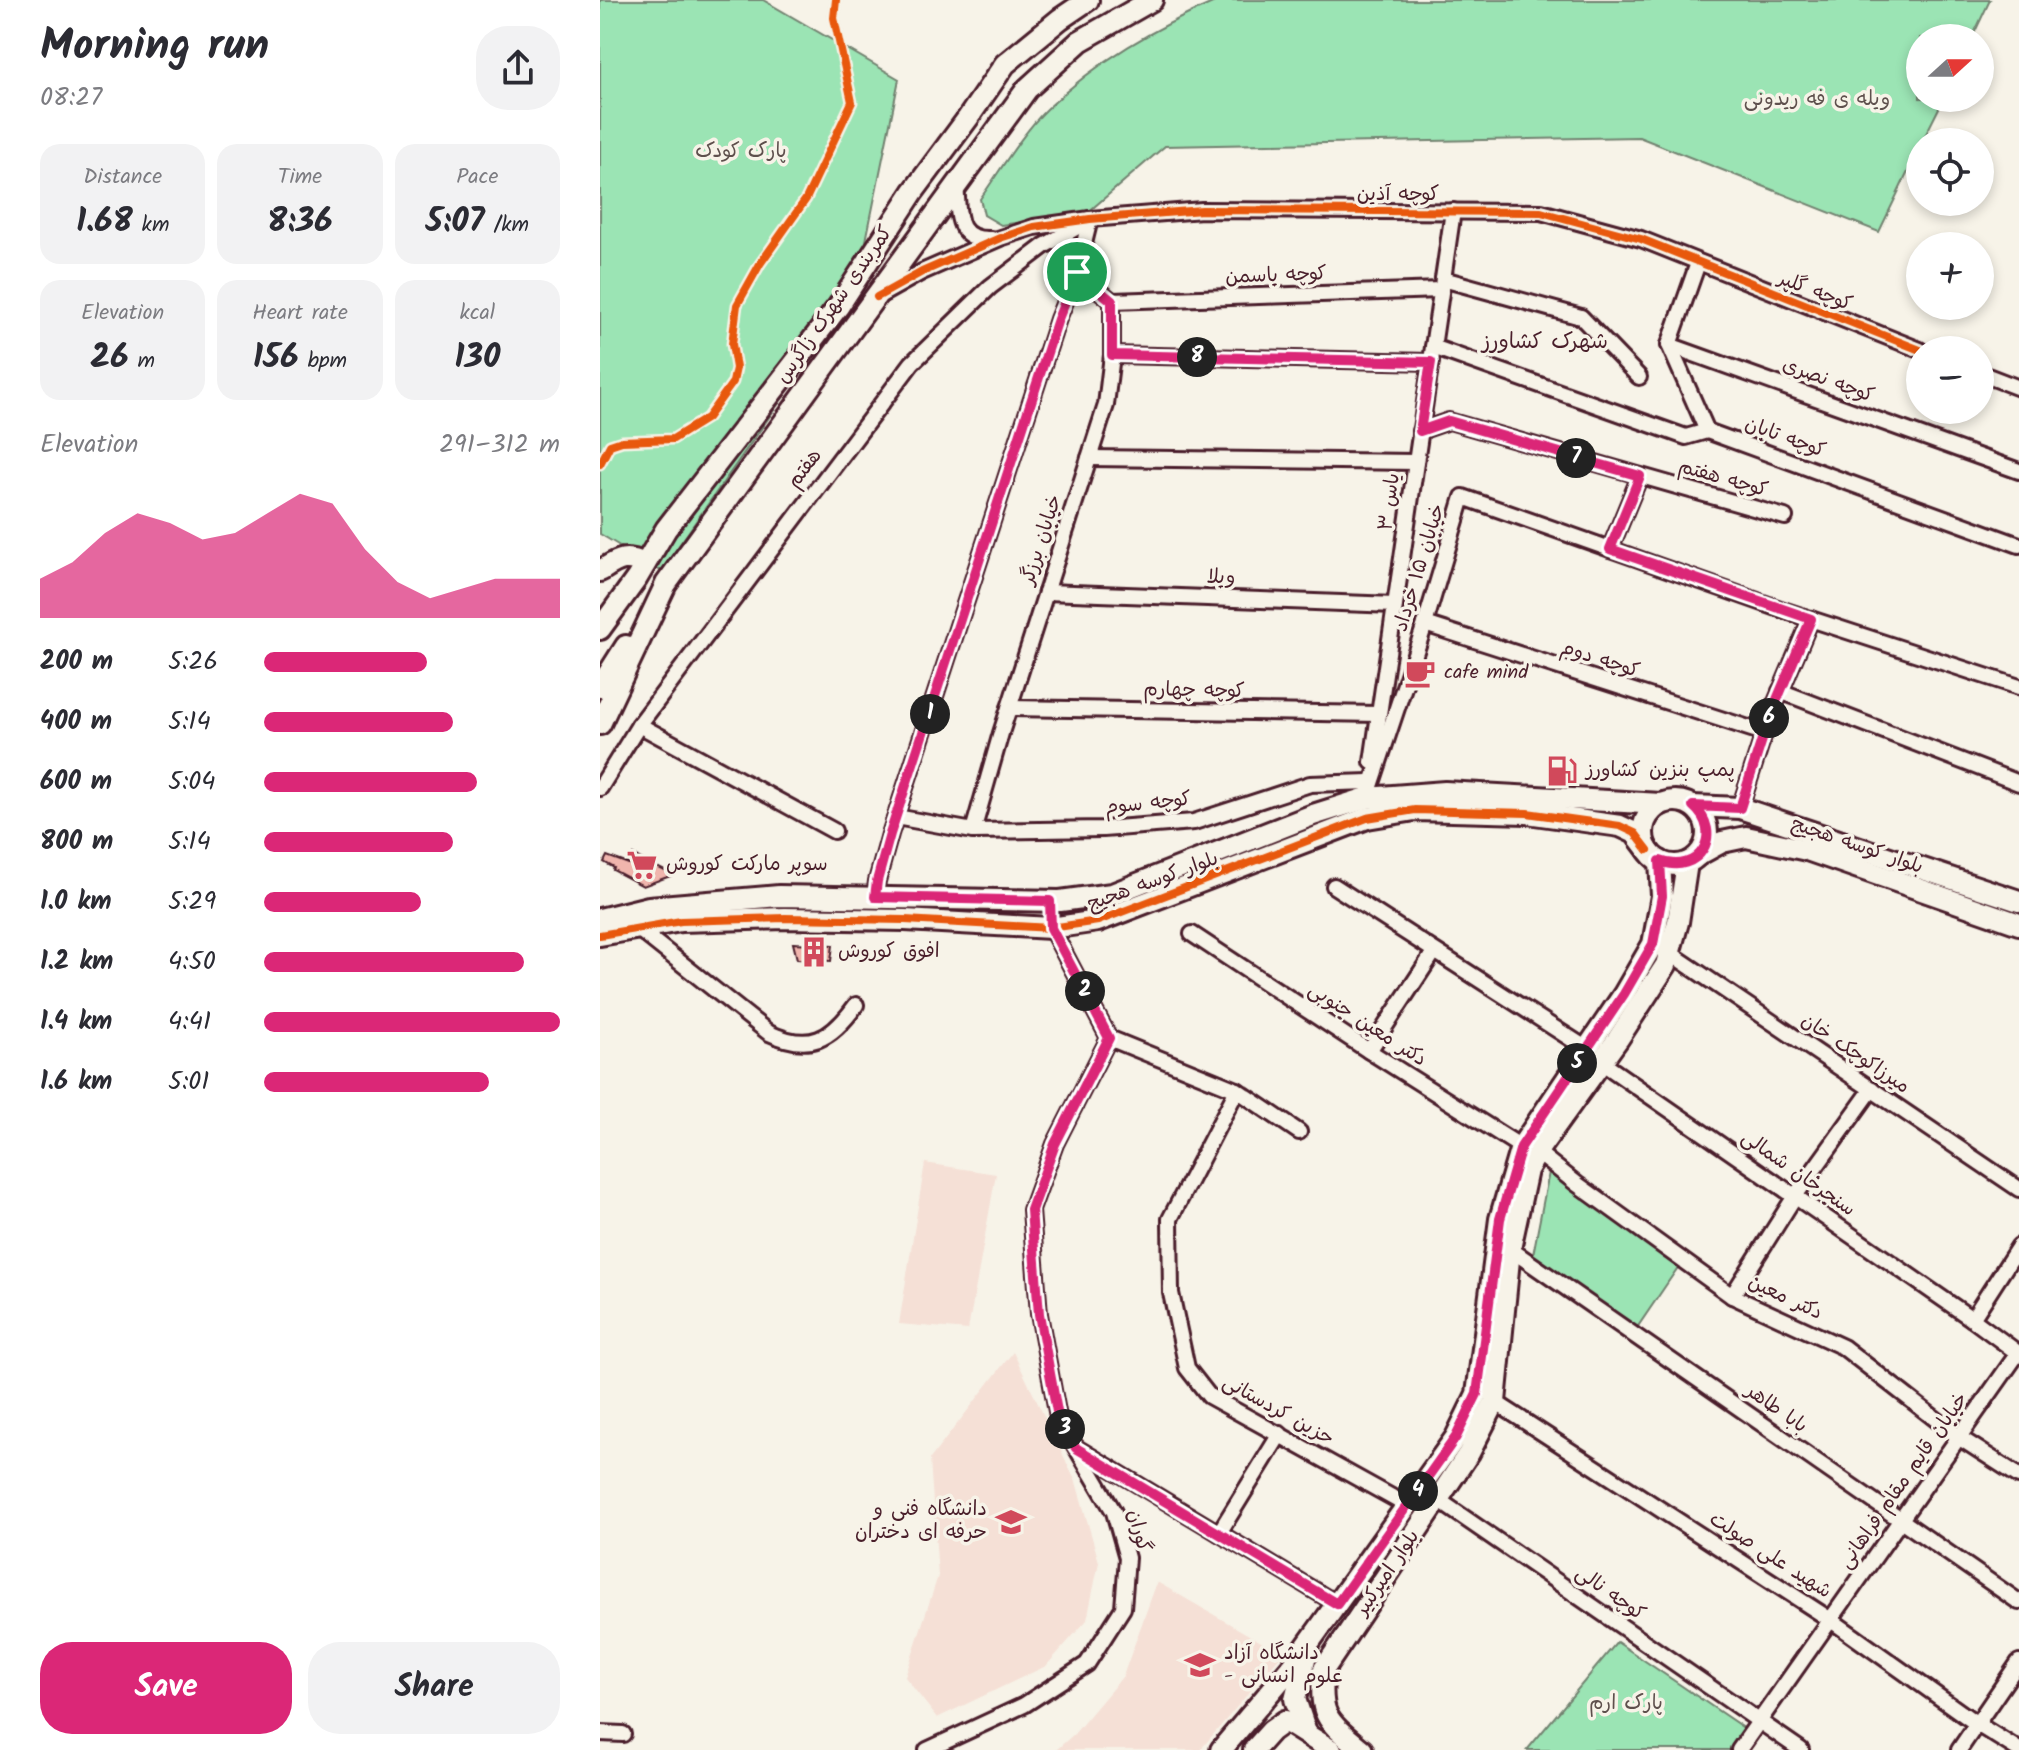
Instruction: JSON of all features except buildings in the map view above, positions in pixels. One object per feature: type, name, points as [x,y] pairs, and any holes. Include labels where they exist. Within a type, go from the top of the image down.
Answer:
[{"type":"street","name":"کمربندی شهرک زاگرس","points":[[600,629],[666,529],[838,307],[913,192],[1005,64],[1088,0]]},
{"type":"street","name":"کمربندی شهرک زاگرس","points":[[600,687],[666,584],[1027,89],[1080,41],[1152,0]]},
{"type":"street","points":[[956,185],[959,221],[966,232],[972,237],[1000,238]]},
{"type":"street","name":"کوچه آذین","points":[[877,297],[922,272],[1000,238],[1034,227],[1202,210],[1541,212],[1641,239],[1698,263]]},
{"type":"street","name":"یاس ۳","points":[[1368,799],[1453,211]]},
{"type":"street","points":[[875,897],[890,834],[1058,319],[1077,272],[1090,219]]},
{"type":"street","name":"هفتم","points":[[600,788],[639,725],[912,363],[990,287],[1044,246],[1090,219]]},
{"type":"street","points":[[1698,263],[1669,345],[1707,431]]},
{"type":"street","name":"کوچه گلپر","points":[[1698,263],[1906,345]]},
{"type":"street","points":[[1077,272],[1112,301]]},
{"type":"street","name":"کوچه یاسمن","points":[[1112,301],[1442,284],[1581,317],[1639,377]]},
{"type":"street","name":"خیابان برزگر","points":[[973,831],[1106,405],[1112,355],[1112,301]]},
{"type":"street","name":"کوچه نصری","points":[[1669,345],[2019,471]]},
{"type":"street","name":"کوچه تابان","points":[[1112,355],[1432,354],[1686,437],[1707,431],[2019,545]]},
{"type":"street","points":[[1994,378],[2019,388]]},
{"type":"street","name":"کوچه هفتم","points":[[1420,431],[1449,421],[1785,517]]},
{"type":"street","points":[[1089,458],[1416,462]]},
{"type":"street","points":[[1610,549],[1640,476]]},
{"type":"street","name":"خیابان ۱۵ خرداد","points":[[1368,799],[1463,497],[1811,619],[2019,687]]},
{"type":"street","points":[[600,571],[623,559],[632,558],[645,564]]},
{"type":"street","name":"کمربندی شهرک زاگرس","points":[[600,724],[666,584]]},
{"type":"street","name":"ویلا","points":[[1046,592],[1395,605]]},
{"type":"street","points":[[1740,808],[1764,733],[1811,619]]},
{"type":"street","name":"کوچه دوم","points":[[1425,624],[1764,733]]},
{"type":"street","points":[[1780,691],[2019,783]]},
{"type":"street","name":"کوچه چهارم","points":[[1009,708],[1379,714]]},
{"type":"street","points":[[639,725],[834,831]]},
{"type":"street","name":"کوچه سوم","points":[[896,817],[973,831],[1103,829],[1194,822],[1310,784],[1368,799]]},
{"type":"street","name":"بلوار کوسه هجیج","points":[[604,926],[649,907],[779,896],[1050,901],[1112,894],[1313,815],[1368,799],[1445,792],[1661,804]]},
{"type":"street","name":"بلوار کوسه هجیج","points":[[604,926],[637,928],[681,921],[785,918],[905,920],[1051,928],[1098,921],[1368,799],[1415,810],[1527,813],[1620,826],[1635,833],[1654,855]]},
{"type":"street","points":[[1677,801],[1693,806],[1700,812],[1707,828],[1707,837],[1694,858],[1678,865],[1654,855],[1644,842],[1644,824],[1648,816],[1661,804],[1677,801]]},
{"type":"street","name":"بلوار کوسه هجیج","points":[[1693,806],[1740,808],[2019,901]]},
{"type":"street","name":"بلوار کوسه هجیج","points":[[1694,858],[1722,842],[1746,837],[1792,847],[2019,924]]},
{"type":"street","name":"بلوار امیرکبیر","points":[[1594,1055],[1653,944],[1662,896],[1654,855]]},
{"type":"street","name":"بلوار امیرکبیر","points":[[1221,1750],[1308,1644],[1486,1398],[1500,1219],[1529,1150],[1594,1055],[1659,977],[1670,953],[1694,858]]},
{"type":"street","name":"سنجرخان شمالی","points":[[1334,886],[1594,1055],[1972,1319]]},
{"type":"street","points":[[1050,901],[1051,928],[1109,1038],[1237,1090],[1299,1132]]},
{"type":"street","points":[[637,928],[769,1033],[788,1042],[806,1043],[823,1039],[840,1028],[856,1005]]},
{"type":"street","name":"دکتر معین جنوبی","points":[[1192,934],[1369,1051],[1529,1150]]},
{"type":"street","points":[[1369,1051],[1434,952]]},
{"type":"street","name":"میرزاکوچک خان","points":[[1670,953],[2019,1189]]},
{"type":"street","name":"گوران","points":[[927,1750],[1024,1705],[1087,1664],[1123,1608],[1127,1558],[1114,1512],[1058,1417],[1039,1314],[1031,1210],[1055,1144],[1109,1038]]},
{"type":"street","points":[[1732,1296],[1795,1196],[1872,1089]]},
{"type":"street","name":"حزین کردستانی","points":[[1237,1090],[1170,1219],[1171,1293],[1187,1368],[1209,1396],[1408,1506]]},
{"type":"street","name":"بلوار امیرکبیر","points":[[1362,1750],[1329,1722],[1320,1697],[1324,1669],[1469,1453],[1486,1398],[1529,1150]]},
{"type":"street","name":"دکتر معین","points":[[1529,1150],[1732,1296],[1843,1347],[1960,1438],[2019,1476]]},
{"type":"street","points":[[1972,1319],[2019,1246]]},
{"type":"street","name":"بابا طاهر","points":[[1510,1249],[2019,1602]]},
{"type":"street","name":"خیابان قایم مقام فراهانی","points":[[1739,1750],[2018,1353],[1972,1319]]},
{"type":"street","name":"شهید علی صولت","points":[[1486,1398],[1831,1620],[1977,1724],[2019,1750]]},
{"type":"street","points":[[1219,1533],[1280,1434]]},
{"type":"street","points":[[1076,1448],[1337,1604]]},
{"type":"street","name":"کوچه نالی","points":[[1437,1499],[1801,1750]]},
{"type":"street","points":[[1306,1732],[1295,1699],[1308,1644]]},
{"type":"street","points":[[1959,1750],[2019,1662]]},
{"type":"street","points":[[1254,1750],[1285,1721],[1331,1750]]},
{"type":"street","points":[[600,1733],[623,1734]]},
{"type":"shaded area","points":[[925,1163],[996,1174],[968,1330],[899,1324]]},
{"type":"shaded area","name":"دانشگاه فنی و حرفه ای دختران","points":[[1013,1352],[1076,1482],[1099,1562],[1087,1620],[1046,1666],[937,1718],[905,1677],[938,1576],[930,1459]]},
{"type":"shaded area","name":"دانشگاه آزاد - علوم انسانی","points":[[1157,1582],[1282,1654],[1200,1750],[1056,1750],[1074,1734],[1123,1676]]},
{"type":"green space","name":"پارک کودک","points":[[600,0],[763,0],[899,79],[855,295],[661,571],[600,534]]},
{"type":"green space","name":"ویله ی فه ریدونی","points":[[1219,0],[1990,0],[1979,24],[1906,24],[1906,112],[1937,112],[1929,128],[1906,128],[1906,176],[1879,232],[1639,137],[1165,146],[1087,213],[1001,225],[984,215],[980,199],[1038,118],[1086,75],[1172,22]]},
{"type":"green space","points":[[1550,1167],[1681,1263],[1630,1338],[1531,1265]]},
{"type":"green space","name":"پارک ارم","points":[[1617,1642],[1751,1733],[1737,1750],[1527,1750]]},
{"type":"cycle path","points":[[600,464],[610,445],[622,441],[673,439],[707,418],[733,382],[736,368],[732,344],[737,305],[760,264],[806,199],[852,102],[834,18],[836,0]]},
{"type":"cycle path","points":[[877,297],[922,272],[1000,238],[1034,227],[1090,219],[1202,210],[1541,212],[1641,239],[1906,344]]},
{"type":"cycle path","points":[[600,935],[681,921],[785,918],[905,920],[1051,928],[1098,921],[1367,818],[1415,810],[1527,813],[1620,826],[1635,833],[1648,850]]},
{"type":"place","name":"cafe mind","points":[[1420,673]]},
{"type":"place","name":"پمپ بنزین کشاورز","points":[[1562,771]]},
{"type":"place","name":"سوپر مارکت کوروش","points":[[642,865]]},
{"type":"place","name":"افوق کوروش","points":[[814,952]]},
{"type":"place","name":"دانشگاه فنی و حرفه ای دختران","points":[[1011,1522]]},
{"type":"place","name":"دانشگاه آزاد - علوم انسانی","points":[[1200,1665]]},
{"type":"district","name":"شهرک کشاورز","points":[[1545,342]]},
{"type":"route","points":[[1077,272],[1112,301],[1112,355],[1431,362],[1420,431],[1449,421],[1640,476],[1610,549],[1811,619],[1768,721],[1740,808],[1693,806],[1705,819],[1705,846],[1687,863],[1678,865],[1660,861],[1662,896],[1653,944],[1624,994],[1521,1147],[1500,1219],[1477,1394],[1468,1413],[1456,1437],[1337,1604],[1076,1448],[1058,1417],[1039,1314],[1031,1210],[1055,1144],[1109,1038],[1051,928],[1050,901],[875,897],[890,834],[1058,319],[1077,272]]}]
